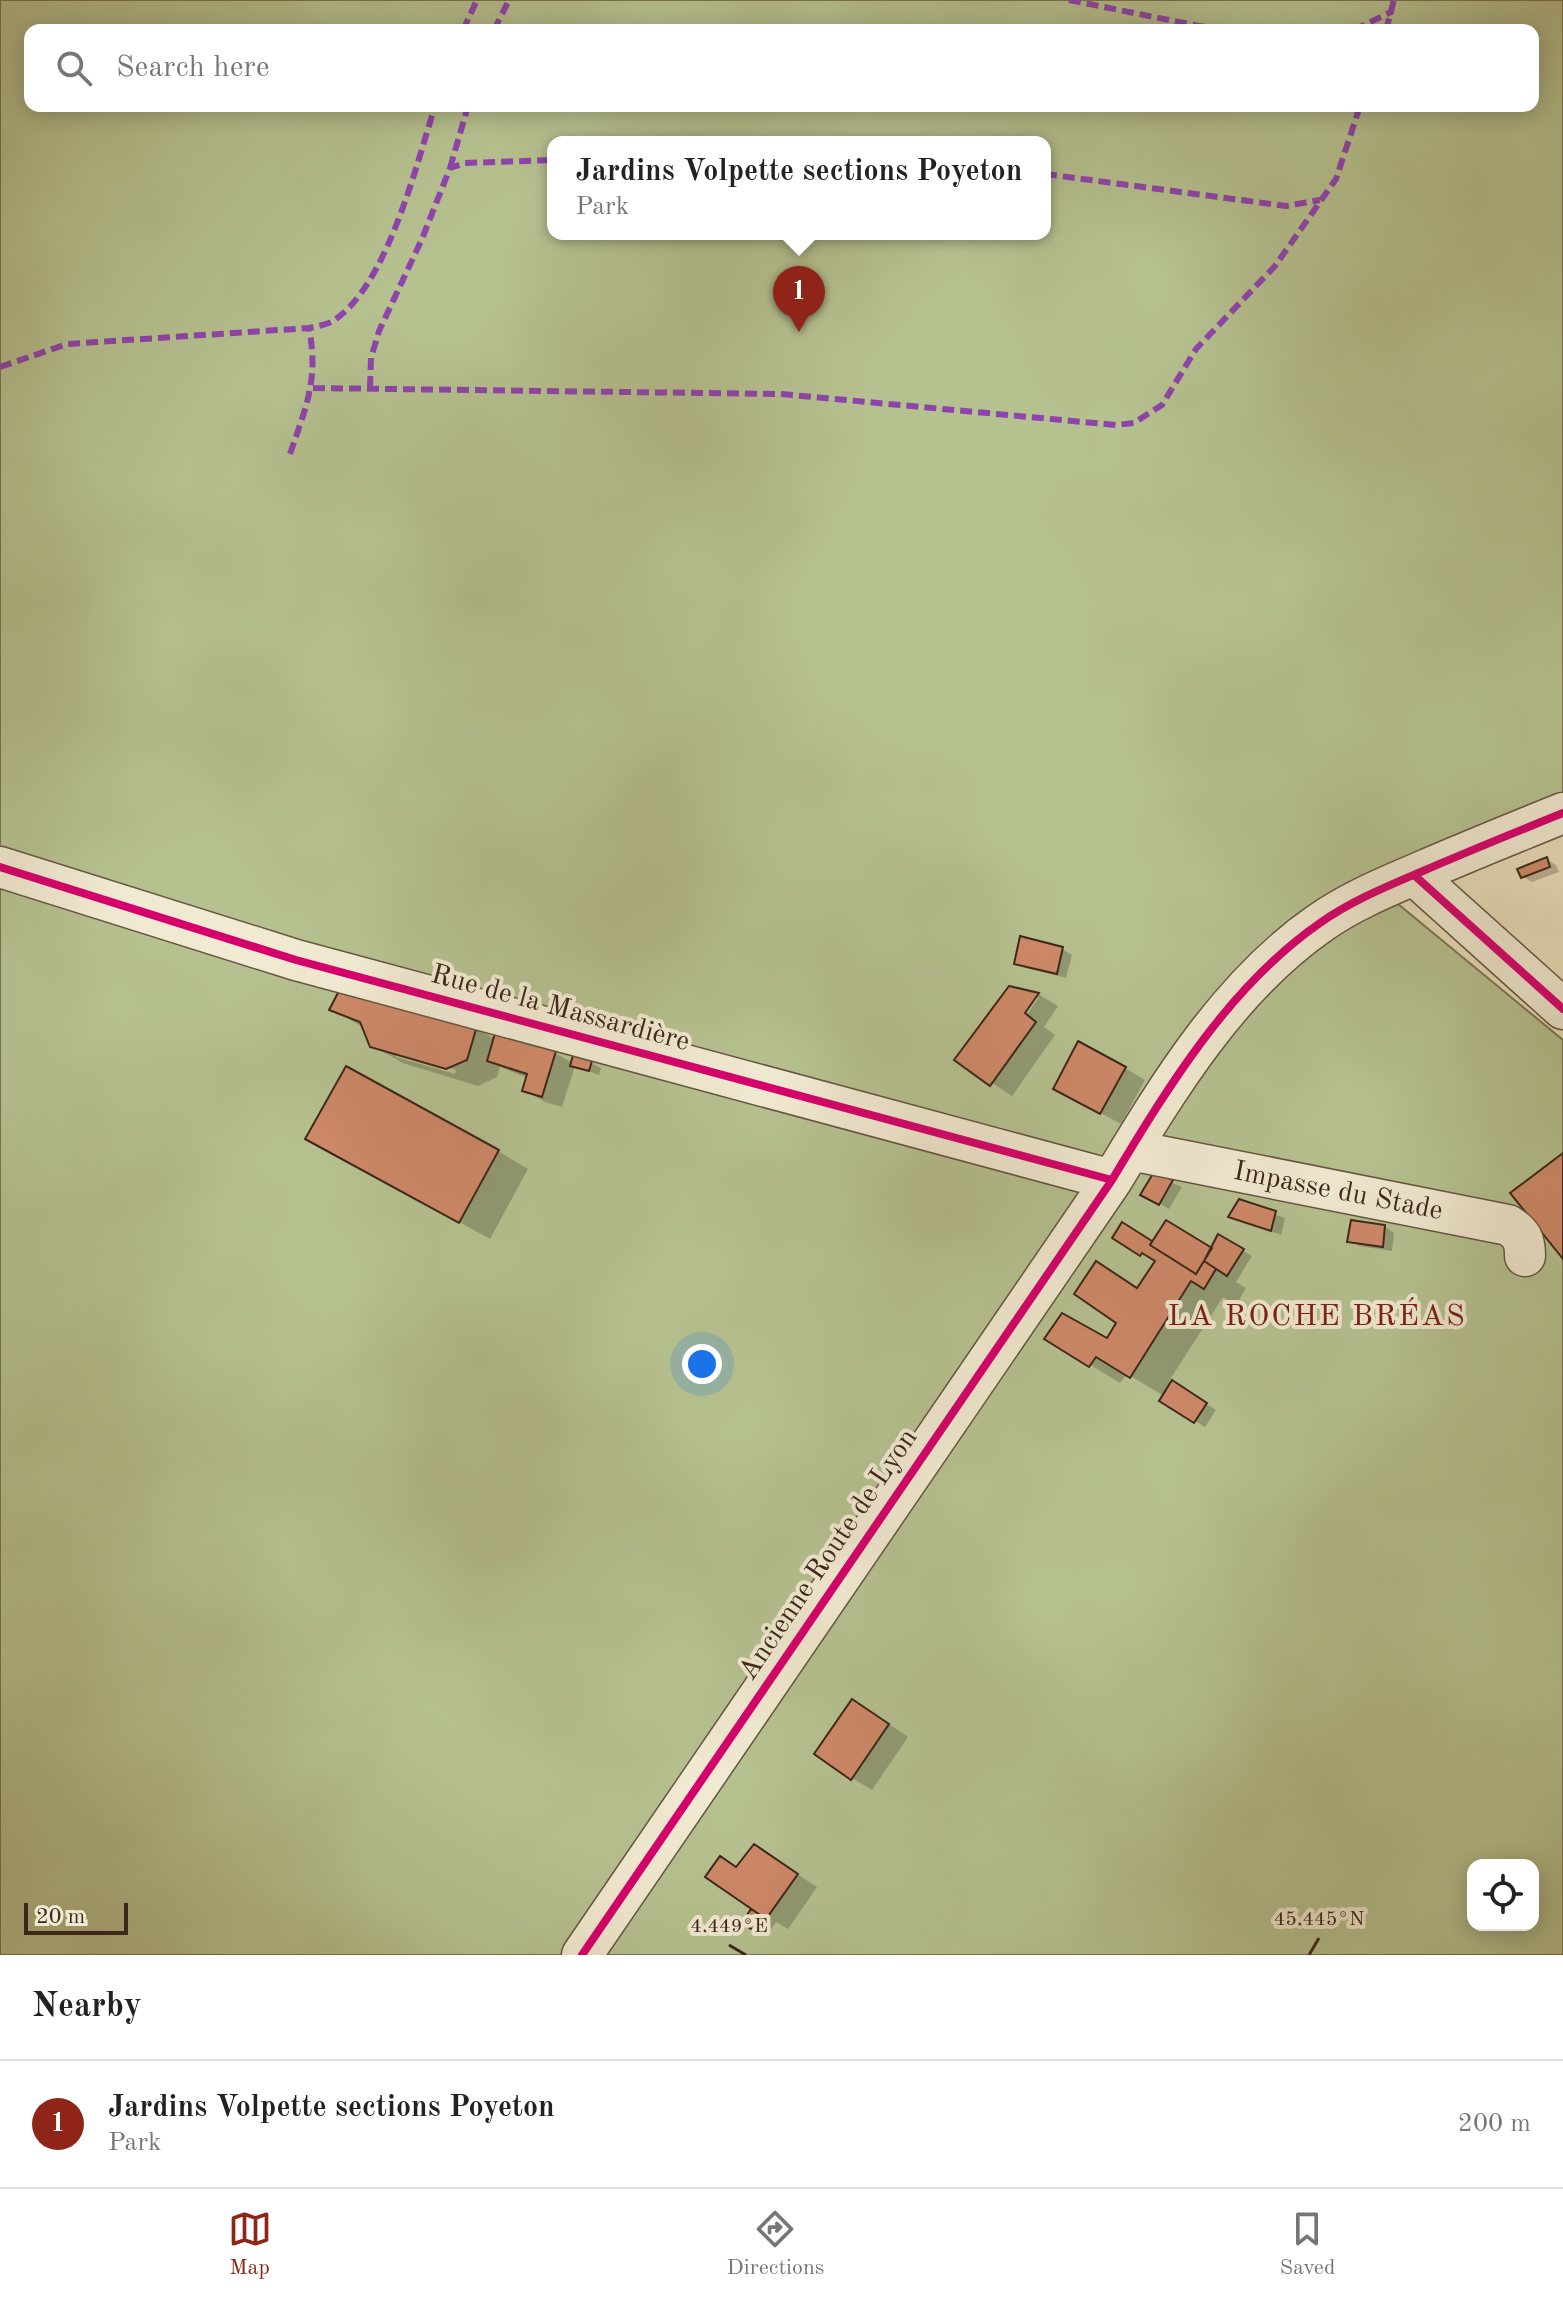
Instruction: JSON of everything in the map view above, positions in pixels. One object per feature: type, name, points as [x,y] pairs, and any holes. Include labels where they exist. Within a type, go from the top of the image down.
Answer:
[{"type":"street","name":"Ancienne Route de Lyon","points":[[582,1955],[1121,1165],[1182,1070],[1239,993],[1278,955],[1321,922],[1368,895],[1563,813]]},
{"type":"street","name":"Rue de la Massardière","points":[[0,867],[296,960],[1121,1165]]},
{"type":"street","points":[[1414,875],[1563,1009]]},
{"type":"street","name":"Impasse du Stade","points":[[1121,1165],[1508,1225],[1521,1233],[1525,1256]]},
{"type":"green space","points":[[0,0],[1563,0],[1563,803],[1375,885],[1563,1040],[1563,1955],[0,1955]]},
{"type":"building","points":[[1547,857],[1550,867],[1521,878],[1517,869]]},
{"type":"building","points":[[1020,936],[1063,947],[1057,974],[1014,964]]},
{"type":"building","points":[[1009,986],[1039,993],[1025,1013],[1036,1022],[990,1086],[954,1060]]},
{"type":"building","points":[[340,989],[477,1026],[467,1060],[446,1069],[370,1047],[360,1022],[329,1010]]},
{"type":"building","points":[[495,1033],[556,1051],[542,1097],[522,1091],[527,1074],[487,1061]]},
{"type":"building","points":[[1078,1041],[1126,1067],[1100,1114],[1053,1089]]},
{"type":"building","points":[[573,1055],[592,1061],[589,1071],[570,1066]]},
{"type":"building","points":[[346,1066],[499,1150],[459,1223],[305,1139]]},
{"type":"building","points":[[1563,1153],[1563,1259],[1510,1193]]},
{"type":"building","points":[[1154,1172],[1173,1180],[1159,1205],[1140,1195]]},
{"type":"building","points":[[1239,1199],[1276,1211],[1271,1231],[1228,1217]]},
{"type":"building","points":[[1166,1220],[1212,1248],[1196,1274],[1150,1245]]},
{"type":"building","points":[[1351,1220],[1385,1225],[1383,1247],[1347,1242]]},
{"type":"building","points":[[1122,1222],[1152,1241],[1150,1245],[1196,1274],[1204,1261],[1216,1269],[1204,1289],[1191,1281],[1130,1378],[1096,1357],[1089,1367],[1044,1339],[1062,1313],[1107,1338],[1116,1323],[1074,1294],[1096,1261],[1137,1288],[1155,1261],[1142,1253],[1140,1256],[1112,1238]]},
{"type":"building","points":[[1218,1234],[1244,1249],[1227,1276],[1204,1261]]},
{"type":"building","points":[[1172,1380],[1207,1403],[1194,1423],[1159,1401]]},
{"type":"building","points":[[852,1699],[889,1724],[851,1780],[814,1754]]},
{"type":"building","points":[[754,1844],[798,1874],[766,1919],[705,1877],[720,1856],[736,1867]]},
{"type":"building","points":[[751,1909],[765,1918],[756,1932],[742,1923]]},
{"type":"marked path","points":[[466,24],[477,0]]},
{"type":"marked path","points":[[497,24],[509,0]]},
{"type":"marked path","points":[[1069,0],[1189,24]]},
{"type":"marked path","points":[[1388,24],[1394,0]]},
{"type":"marked path","points":[[1366,24],[1393,11]]},
{"type":"marked path","points":[[0,367],[67,344],[309,328],[333,321],[352,304],[384,253],[409,191],[433,112]]},
{"type":"marked path","points":[[450,168],[466,112]]},
{"type":"marked path","points":[[313,388],[781,394],[1116,425],[1134,423],[1162,405],[1196,349],[1275,266],[1336,179],[1358,112]]},
{"type":"marked path","points":[[370,388],[371,358],[379,331],[422,239],[450,168],[465,163],[547,160]]},
{"type":"marked path","points":[[1051,175],[1286,206],[1320,200]]},
{"type":"marked path","points":[[290,454],[312,378],[309,328]]},
{"type":"cycle path","points":[[582,1955],[1112,1180],[1178,1074],[1229,1007],[1287,948],[1344,908],[1396,882],[1563,813]]},
{"type":"cycle path","points":[[0,867],[296,960],[1112,1180]]},
{"type":"cycle path","points":[[1414,875],[1563,1009]]},
{"type":"place","name":"Jardins Volpette sections Poyeton","points":[[799,332]]},
{"type":"district","name":"LA ROCHE BRÉAS","points":[[1317,1317]]}]
